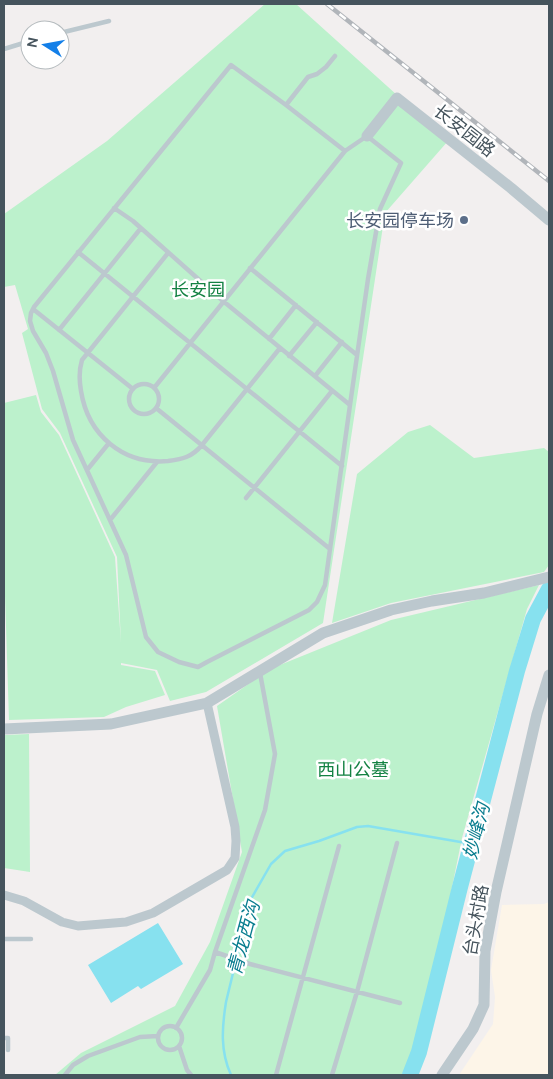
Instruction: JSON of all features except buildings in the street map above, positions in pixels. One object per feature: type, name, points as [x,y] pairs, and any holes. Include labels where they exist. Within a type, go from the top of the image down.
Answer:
[{"type":"street","name":"长安园路","points":[[367,136],[397,98],[512,188],[549,220]]},
{"type":"street","points":[[4,729],[111,724],[207,703],[323,633],[382,613],[432,601],[484,593],[549,577]]},
{"type":"street","name":"台头村路","points":[[445,1075],[473,1029],[484,1005],[484,951],[537,714],[549,675]]},
{"type":"street","points":[[4,895],[24,902],[62,922],[78,926],[126,922],[153,913],[227,870],[235,858],[235,827],[207,703]]},
{"type":"lane","points":[[70,30],[108,21]]},
{"type":"lane","points":[[4,49],[20,44]]},
{"type":"lane","points":[[286,105],[308,77],[326,67],[335,56]]},
{"type":"lane","points":[[154,388],[345,151],[367,136],[401,163],[380,209],[325,585],[317,602],[309,610],[198,667],[179,662],[158,652],[146,637],[126,555],[73,440],[53,371],[46,353],[32,331],[31,313],[78,252],[231,64],[345,151]]},
{"type":"lane","points":[[114,208],[141,228],[223,301],[350,405]]},
{"type":"lane","points":[[59,330],[141,228]]},
{"type":"lane","points":[[78,252],[342,466]]},
{"type":"lane","points":[[168,253],[82,360],[79,368],[82,402],[94,427],[104,439],[115,448],[142,460],[157,462],[190,456],[202,445],[280,348]]},
{"type":"lane","points":[[250,268],[358,355]]},
{"type":"lane","points":[[268,339],[296,306]]},
{"type":"lane","points":[[33,309],[133,389]]},
{"type":"lane","points":[[289,356],[317,322]]},
{"type":"lane","points":[[315,376],[342,342]]},
{"type":"lane","points":[[140,384],[154,388],[159,396],[156,408],[151,413],[146,414],[133,410],[129,400],[133,389],[140,384]]},
{"type":"lane","points":[[246,498],[332,391]]},
{"type":"lane","points":[[156,408],[330,549]]},
{"type":"lane","points":[[87,470],[109,443]]},
{"type":"lane","points":[[110,520],[157,462]]},
{"type":"lane","points":[[176,1028],[210,970],[266,810],[274,754],[259,671]]},
{"type":"lane","points":[[332,1075],[357,992],[397,843]]},
{"type":"lane","points":[[276,1075],[339,846]]},
{"type":"lane","points":[[4,939],[31,939]]},
{"type":"lane","points":[[215,952],[241,961],[400,1003]]},
{"type":"lane","points":[[165,1027],[176,1028],[182,1038],[179,1046],[173,1050],[165,1049],[159,1044],[158,1036],[165,1027]]},
{"type":"lane","points":[[66,1075],[73,1065],[88,1056],[140,1037],[158,1036]]},
{"type":"lane","points":[[4,1038],[8,1038],[8,1050]]},
{"type":"lane","points":[[179,1046],[187,1070],[192,1075]]},
{"type":"shaded area","points":[[549,902],[549,1075],[459,1075],[493,1024],[495,997],[491,970],[502,905],[544,904]]},
{"type":"green space","name":"长安园","points":[[265,4],[296,4],[448,141],[385,213],[323,623],[206,692],[170,701],[157,670],[121,663],[121,665],[155,671],[165,695],[126,707],[104,717],[9,720],[4,565],[4,403],[36,395],[41,412],[59,435],[115,557],[121,643],[117,557],[60,433],[42,409],[22,333],[28,329],[15,285],[4,287],[4,214],[107,141]]},
{"type":"green space","points":[[430,425],[474,458],[544,448],[549,452],[549,565],[544,572],[391,603],[332,623],[357,474],[408,432]]},
{"type":"green space","name":"西山公墓","points":[[539,585],[527,609],[462,838],[424,1025],[402,1075],[55,1075],[81,1053],[175,1006],[210,942],[242,852],[217,706],[270,669],[391,620]]},
{"type":"green space","points":[[29,734],[30,872],[4,868],[4,735]]},
{"type":"water","points":[[158,923],[183,964],[141,989],[138,986],[111,1003],[88,965]]},
{"type":"waterway","name":"妙峰沟","points":[[410,1075],[419,1052],[517,671],[533,619],[549,589]]},
{"type":"waterway","name":"青龙西沟","points":[[231,1075],[227,1066],[223,1039],[226,1002],[251,899],[271,864],[285,851],[357,827],[368,826],[472,844]]},
{"type":"railway","points":[[327,4],[549,181]]},
{"type":"place","name":"长安园停车场","points":[[464,220]]}]
